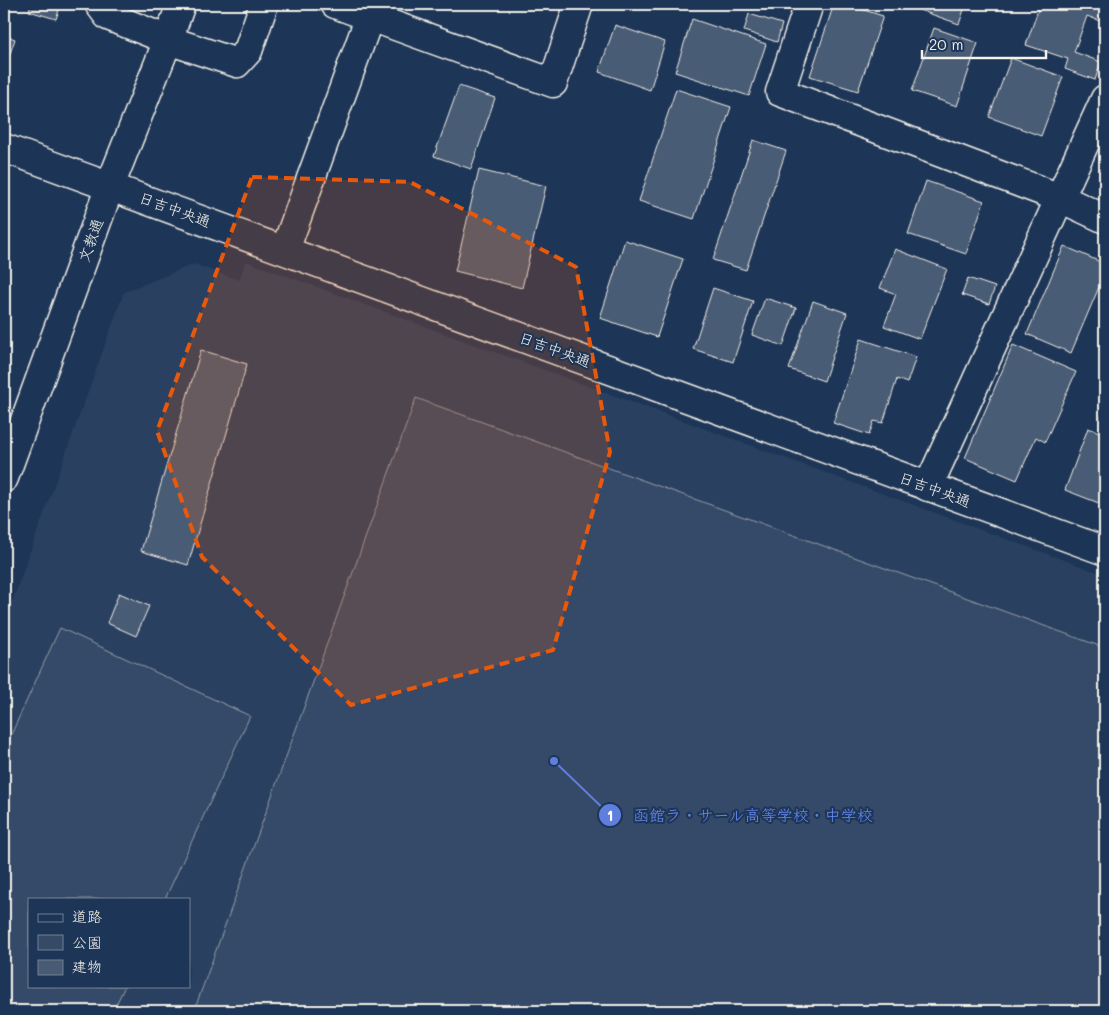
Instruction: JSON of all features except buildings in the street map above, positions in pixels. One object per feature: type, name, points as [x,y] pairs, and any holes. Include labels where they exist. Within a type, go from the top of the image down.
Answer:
[{"type":"street","points":[[99,4],[108,16],[168,40],[237,63],[248,52],[264,4]]},
{"type":"street","name":"文教通","points":[[4,474],[110,186],[181,4]]},
{"type":"street","points":[[335,4],[553,83],[579,4]]},
{"type":"street","points":[[809,4],[780,92],[1060,198],[1105,219]]},
{"type":"street","points":[[285,250],[370,16]]},
{"type":"street","points":[[928,486],[1105,99]]},
{"type":"street","name":"日吉中央通","points":[[4,148],[1105,551]]},
{"type":"highlighted area","points":[[252,177],[410,182],[576,267],[610,452],[553,650],[351,705],[202,557],[157,431]]},
{"type":"shaded area","points":[[246,261],[1105,575],[1105,1011],[4,1011],[4,624],[124,292],[194,264],[239,280]]},
{"type":"green space","points":[[416,398],[1105,648],[1105,1011],[194,1011]]},
{"type":"green space","points":[[60,628],[250,716],[165,898],[28,898],[28,988],[124,988],[113,1011],[4,1011],[4,750]]},
{"type":"place","name":"函館ラ・サール高等学校・中学校","points":[[554,761]]}]
